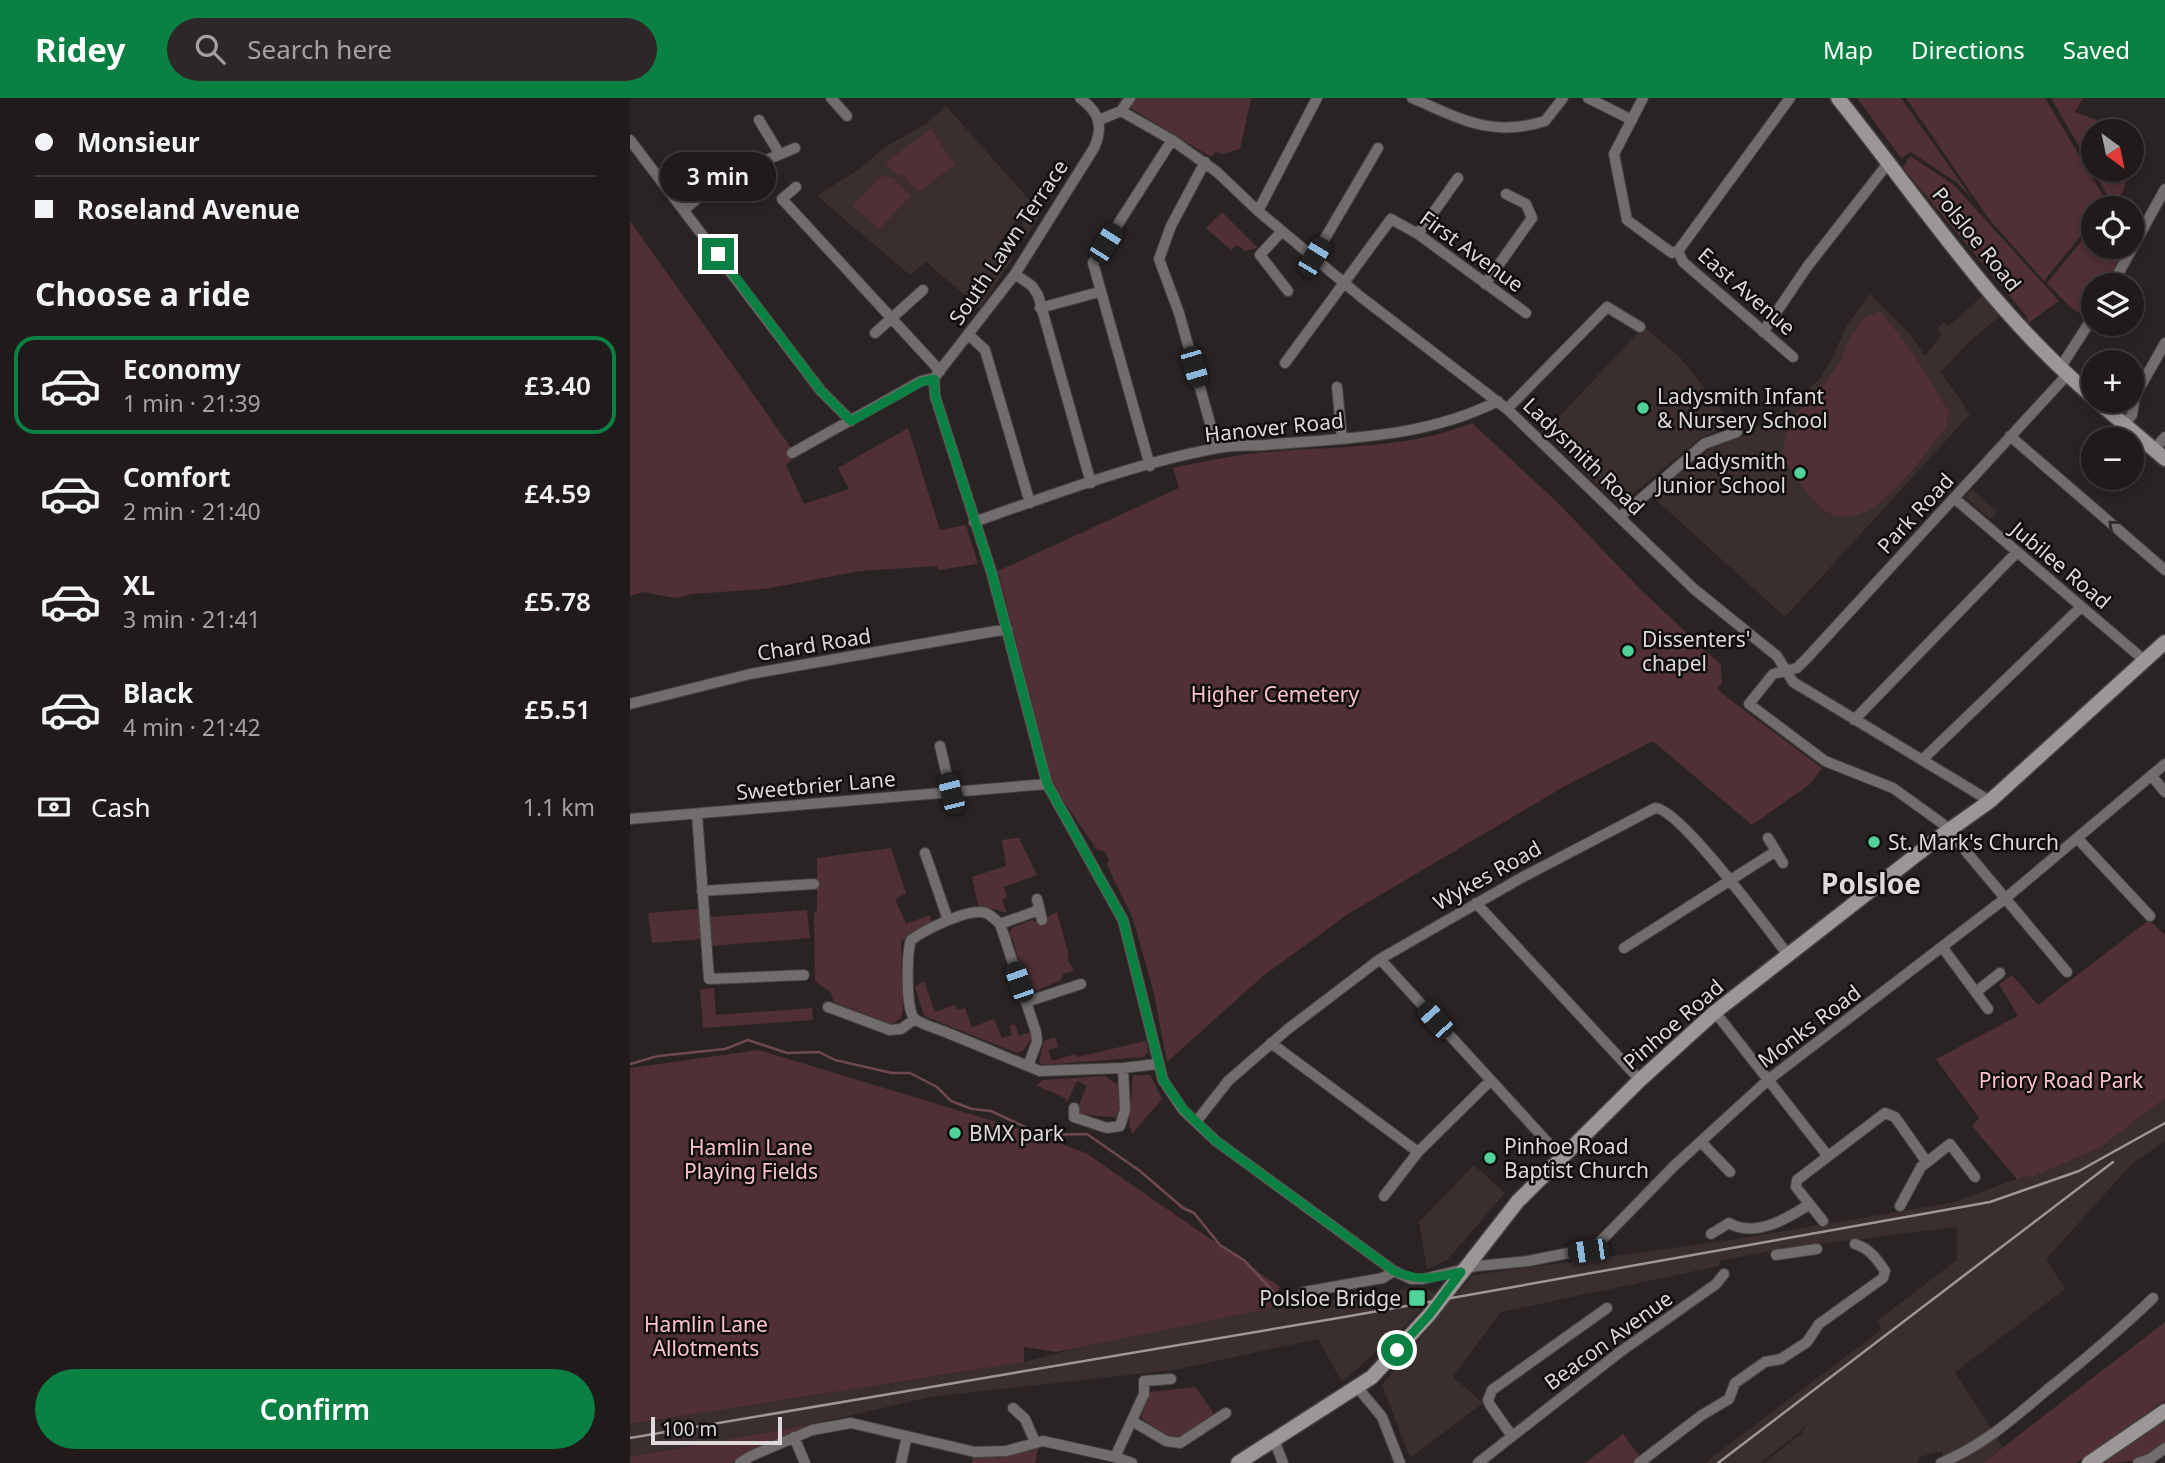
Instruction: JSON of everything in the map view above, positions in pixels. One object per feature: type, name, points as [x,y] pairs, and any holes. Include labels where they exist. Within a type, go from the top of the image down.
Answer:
[{"type":"main road","name":"Polsloe Road","points":[[1838,98],[1967,263],[2063,371],[2081,387]]},
{"type":"main road","points":[[2110,413],[2159,455]]},
{"type":"main road","name":"Pinhoe Road","points":[[1238,1463],[1358,1388],[1429,1315],[1518,1201],[1640,1080],[1715,1012],[1990,801],[2165,642]]},
{"type":"main road","points":[[2089,1463],[2165,1411]]},
{"type":"street","points":[[831,98],[847,116]]},
{"type":"street","points":[[1080,98],[1094,110],[1099,120],[1121,111],[1130,98]]},
{"type":"street","points":[[1258,211],[1317,98]]},
{"type":"street","points":[[1414,98],[1473,124],[1495,129],[1545,121],[1563,98]]},
{"type":"street","points":[[1588,98],[1632,120]]},
{"type":"street","name":"East Avenue","points":[[1643,98],[1614,153],[1628,220],[1672,253],[1678,251],[1683,262],[1793,357]]},
{"type":"street","points":[[1678,251],[1790,98]]},
{"type":"street","name":"Ladysmith Road","points":[[1121,111],[1172,139],[1205,162],[1258,211],[1344,282],[1498,401],[1694,589],[1777,656],[1793,682],[1990,801]]},
{"type":"street","points":[[759,120],[779,153]]},
{"type":"street","name":"South Lawn Terrace","points":[[937,375],[970,336],[1015,274],[1094,148],[1100,130],[1099,120]]},
{"type":"street","points":[[1150,466],[1093,263],[1172,139]]},
{"type":"street","points":[[630,140],[821,391],[851,421]]},
{"type":"street","points":[[684,210],[719,180],[795,148]]},
{"type":"street","points":[[1314,257],[1378,148]]},
{"type":"street","points":[[1205,162],[1171,226],[1159,259],[1179,313],[1217,448]]},
{"type":"street","points":[[1763,331],[1807,267],[1889,162]]},
{"type":"street","points":[[1418,234],[1458,178]]},
{"type":"street","points":[[796,187],[782,199],[892,318],[937,375],[935,396],[1007,629],[1047,784],[1123,920],[1142,989],[1157,1063],[1171,1095],[1196,1122],[1265,1178],[1394,1271],[1383,1278],[1304,1292]]},
{"type":"street","points":[[2119,273],[2165,189]]},
{"type":"street","points":[[1485,284],[1532,218],[1526,204],[1506,194]]},
{"type":"street","name":"First Avenue","points":[[1344,282],[1388,220],[1400,222],[1526,313]]},
{"type":"street","points":[[1282,231],[1260,255],[1288,290]]},
{"type":"street","points":[[1015,274],[1036,291],[1091,483]]},
{"type":"street","points":[[1285,363],[1344,282]]},
{"type":"street","points":[[875,333],[923,290]]},
{"type":"street","points":[[1040,308],[1099,292]]},
{"type":"street","points":[[1507,409],[1607,307],[1640,327]]},
{"type":"street","points":[[970,336],[985,350],[1030,503]]},
{"type":"street","name":"Park Road","points":[[1950,830],[1893,788],[1825,761],[1749,704],[1773,674],[1797,668],[1807,658],[1954,498],[2010,436],[2063,371],[2082,336]]},
{"type":"street","points":[[2124,425],[2133,412],[2135,396],[2162,357],[2165,343]]},
{"type":"street","points":[[792,453],[937,375]]},
{"type":"street","points":[[1337,387],[1342,439]]},
{"type":"street","name":"Hanover Road","points":[[974,522],[1091,483],[1217,448],[1342,439],[1452,422],[1498,401]]},
{"type":"street","points":[[1620,517],[1704,444],[1737,432]]},
{"type":"street","points":[[2010,436],[2165,570]]},
{"type":"street","points":[[2159,455],[2165,437]]},
{"type":"street","name":"Jubilee Road","points":[[1954,498],[2144,660]]},
{"type":"street","points":[[1854,720],[2017,552]]},
{"type":"street","points":[[1923,760],[2081,607]]},
{"type":"street","name":"Chard Road","points":[[630,704],[750,674],[1007,629]]},
{"type":"street","points":[[940,746],[951,793]]},
{"type":"street","name":"Monks Road","points":[[1394,1271],[1411,1279],[1423,1279],[1477,1266],[1588,1251],[1768,1080],[2007,897],[2165,764]]},
{"type":"street","points":[[2152,776],[2165,792]]},
{"type":"street","name":"Sweetbrier Lane","points":[[630,819],[1047,784]]},
{"type":"street","name":"Wykes Road","points":[[1196,1122],[1228,1081],[1271,1043],[1380,959],[1476,903],[1658,807],[1702,847],[1789,956]]},
{"type":"street","points":[[697,814],[709,979],[804,975]]},
{"type":"street","points":[[1950,830],[2067,972]]},
{"type":"street","points":[[1768,838],[1783,863]]},
{"type":"street","points":[[2078,839],[2150,916]]},
{"type":"street","points":[[1624,948],[1776,851]]},
{"type":"street","points":[[925,853],[948,920]]},
{"type":"street","points":[[702,891],[814,884]]},
{"type":"street","points":[[1000,924],[1041,915],[1037,899]]},
{"type":"street","points":[[1476,903],[1640,1080]]},
{"type":"street","points":[[1028,1066],[1037,1042],[1000,924],[986,913],[978,912],[948,920],[911,940],[907,951],[910,1009],[915,1019],[1040,1071],[1123,1068],[1157,1063]]},
{"type":"street","points":[[1942,948],[1988,1009]]},
{"type":"street","points":[[1380,959],[1561,1157]]},
{"type":"street","points":[[1976,992],[2000,973]]},
{"type":"street","points":[[1026,1002],[1081,984]]},
{"type":"street","points":[[828,1007],[890,1030],[901,1029],[915,1019]]},
{"type":"street","points":[[1715,1012],[1827,1155]]},
{"type":"street","points":[[1271,1043],[1418,1152]]},
{"type":"street","points":[[1074,1108],[1074,1117],[1107,1128],[1120,1126],[1124,1121],[1125,1110],[1123,1068]]},
{"type":"street","points":[[1384,1196],[1418,1152],[1490,1081]]},
{"type":"street","points":[[1823,1221],[1808,1205],[1796,1182],[1827,1155],[1885,1113],[1895,1117],[1926,1161]]},
{"type":"street","points":[[1700,1142],[1730,1172]]},
{"type":"street","points":[[1900,1206],[1926,1161],[1952,1144],[1961,1162],[1975,1177]]},
{"type":"street","points":[[1711,1234],[1729,1223],[1744,1229],[1774,1223],[1808,1205]]},
{"type":"street","points":[[1639,1463],[1702,1415],[1729,1399],[1735,1384],[1765,1362],[1781,1359],[1807,1342],[1819,1324],[1883,1279],[1885,1271],[1879,1262],[1865,1248],[1855,1244]]},
{"type":"street","points":[[1776,1255],[1817,1249]]},
{"type":"street","name":"Beacon Avenue","points":[[1478,1463],[1716,1284],[1724,1274]]},
{"type":"street","points":[[1941,1463],[1964,1454],[1993,1435],[2120,1331],[2154,1298]]},
{"type":"street","name":"Beacon Avenue","points":[[1512,1436],[1490,1405],[1488,1399],[1492,1390],[1607,1308]]},
{"type":"street","points":[[1115,1457],[1144,1394],[1144,1381],[1171,1379]]},
{"type":"street","points":[[1358,1388],[1382,1417],[1400,1463]]},
{"type":"street","points":[[1030,1406],[1018,1411],[1035,1442]]},
{"type":"street","points":[[1132,1421],[1166,1441],[1180,1443],[1226,1413]]},
{"type":"street","points":[[740,1463],[794,1437],[851,1423],[975,1452],[1006,1451],[1035,1442],[1070,1445],[1131,1463]]},
{"type":"street","points":[[901,1463],[907,1436]]},
{"type":"street","points":[[794,1437],[805,1463]]},
{"type":"street","points":[[1274,1440],[1283,1463]]},
{"type":"street","points":[[2138,1463],[2150,1460],[2165,1448]]},
{"type":"shaded area","points":[[946,106],[1041,213],[1025,239],[1021,213],[997,246],[1013,258],[980,308],[926,262],[910,275],[817,196],[859,169],[885,147],[926,124]]},
{"type":"shaded area","name":"Ladysmith Junior School","points":[[1987,292],[2005,312],[1970,341],[1941,372],[1970,414],[1785,617],[1652,496],[1710,449],[1746,435],[1819,380],[1833,357],[1846,326],[1870,294],[1911,335],[1925,356],[1942,334],[1937,330],[1943,322],[1949,326]]},
{"type":"shaded area","name":"Ladysmith Infant & Nursery School","points":[[1643,327],[1679,356],[1728,418],[1727,426],[1700,438],[1619,506],[1544,433]]},
{"type":"shaded area","points":[[1972,489],[1997,512],[1990,519],[1965,497]]},
{"type":"shaded area","points":[[2165,1098],[2165,1141],[2131,1165],[2046,1259],[2065,1289],[1955,1372],[2003,1447],[1983,1463],[1945,1463],[1942,1451],[1919,1457],[1917,1463],[1764,1463],[1801,1434],[1808,1421],[1800,1432],[1760,1463],[1705,1463],[1881,1330],[1878,1320],[1957,1260],[1957,1227],[1781,1249],[1720,1261],[1719,1266],[1501,1312],[1453,1377],[1483,1403],[1410,1458],[1382,1385],[1473,1275],[1724,1241],[1955,1202],[2101,1147]]},
{"type":"shaded area","points":[[1474,1165],[1505,1193],[1447,1260],[1427,1269],[1419,1222]]},
{"type":"shaded area","points":[[1422,1287],[1436,1293],[1405,1326],[1342,1382],[1318,1339],[1174,1370],[930,1397],[809,1425],[630,1457],[630,1424],[1024,1362],[1110,1339],[1271,1308]]},
{"type":"green space","points":[[1135,98],[1251,98],[1240,149],[1222,154],[1216,151],[1211,157],[1129,107]]},
{"type":"green space","points":[[1857,98],[1901,98],[1972,198],[1956,182],[1911,152],[1901,158]]},
{"type":"green space","points":[[1906,98],[2045,98],[2081,159],[2081,182],[2095,182],[2103,196],[2081,196],[2081,235],[2044,281],[1989,219]]},
{"type":"green space","points":[[2051,98],[2083,98],[2075,112],[2094,119],[2081,119],[2081,150]]},
{"type":"green space","points":[[931,129],[955,165],[918,192],[902,174],[899,176],[885,163]]},
{"type":"green space","points":[[1910,156],[1953,184],[2059,301],[2028,323],[2027,317],[1903,168]]},
{"type":"green space","points":[[881,176],[893,178],[911,196],[879,229],[853,206]]},
{"type":"green space","points":[[2100,182],[2126,182],[2121,196],[2108,196]]},
{"type":"green space","points":[[1222,212],[1258,248],[1245,251],[1237,245],[1231,250],[1206,228]]},
{"type":"green space","points":[[630,221],[792,449],[794,458],[786,465],[804,504],[849,489],[838,468],[908,428],[940,530],[966,525],[978,564],[938,570],[937,566],[860,571],[765,589],[692,594],[676,598],[642,592],[630,596]]},
{"type":"green space","points":[[2144,225],[2150,229],[2144,239]]},
{"type":"green space","points":[[2081,242],[2081,259],[2132,259],[2123,273],[2081,273],[2081,314],[2071,308],[2047,283]]},
{"type":"green space","points":[[1880,311],[1913,353],[1949,412],[1946,427],[1911,471],[1880,502],[1864,512],[1847,517],[1831,514],[1810,496],[1782,456],[1789,421],[1819,391],[1841,361],[1849,339],[1864,318]]},
{"type":"green space","name":"Higher Cemetery","points":[[1472,423],[1559,504],[1641,590],[1721,665],[1722,683],[1717,688],[1724,695],[1822,768],[1809,785],[1752,825],[1653,741],[1565,786],[1348,914],[1263,976],[1167,1062],[1154,993],[1133,919],[1107,865],[1109,860],[1104,851],[1097,850],[1053,785],[998,571],[1179,488],[1173,468],[1258,453],[1393,443],[1446,432]]},
{"type":"green space","points":[[1019,838],[1037,875],[1004,887],[1007,897],[1002,900],[1007,913],[978,905],[972,877],[1006,866],[1002,840]]},
{"type":"green space","points":[[891,848],[906,893],[895,899],[906,924],[930,915],[932,923],[901,941],[903,1009],[901,1018],[891,1024],[834,1002],[831,993],[815,981],[814,913],[817,910],[817,858]]},
{"type":"green space","points":[[698,909],[701,939],[652,943],[648,913]]},
{"type":"green space","points":[[807,910],[810,938],[711,946],[709,917]]},
{"type":"green space","points":[[1057,912],[1069,956],[1067,958],[1074,971],[1063,974],[1061,980],[1038,990],[1033,989],[1024,970],[1021,970],[1013,939],[1009,940],[1008,935],[1013,927],[1032,920],[1036,922]]},
{"type":"green space","name":"Priory Road Park","points":[[2149,920],[2165,935],[2165,1098],[2101,1147],[2029,1178],[2026,1175],[2017,1179],[1972,1126],[1979,1118],[1936,1059],[2018,1016],[1999,984],[2012,975],[2038,1005]]},
{"type":"green space","points":[[924,981],[935,1012],[955,1005],[957,1010],[965,1008],[972,1027],[994,1019],[1002,1038],[1012,1035],[1009,1026],[1015,1024],[1019,1036],[1030,1032],[1032,1038],[1023,1051],[1017,1053],[924,1016],[915,987]]},
{"type":"green space","points":[[714,988],[716,1015],[812,1008],[813,1020],[703,1028],[700,989]]},
{"type":"green space","points":[[1055,1037],[1058,1047],[1048,1050],[1052,1061],[1146,1041],[1148,1051],[1144,1057],[1043,1065],[1039,1062],[1044,1041]]},
{"type":"green space","name":"Hamlin Lane Playing Fields","points":[[759,1050],[1020,1129],[1086,1153],[1280,1287],[1271,1308],[1056,1352],[1024,1347],[1024,1362],[630,1424],[630,1068]]},
{"type":"green space","points":[[1133,1075],[1150,1075],[1162,1099],[1132,1134],[1129,1124]]},
{"type":"green space","points":[[1105,1076],[1118,1085],[1121,1118],[1080,1114],[1078,1107],[1087,1086],[1077,1081],[1067,1102],[1065,1098],[1037,1086],[1042,1080]]},
{"type":"green space","points":[[2165,1322],[2165,1400],[2076,1463],[1983,1463]]},
{"type":"green space","points":[[1196,1387],[1215,1416],[1193,1430],[1177,1436],[1170,1435],[1141,1417],[1150,1392]]},
{"type":"green space","points":[[2165,1420],[2165,1442],[2151,1453],[2136,1459],[2103,1463]]},
{"type":"green space","points":[[809,1425],[809,1428],[759,1448],[732,1463],[630,1463],[630,1457]]},
{"type":"green space","points":[[1623,1434],[1639,1456],[1632,1463],[1585,1463]]},
{"type":"green space","points":[[1038,1448],[1035,1463],[972,1463],[973,1455],[999,1458]]},
{"type":"waterway","points":[[630,1064],[658,1056],[725,1049],[748,1040],[787,1053],[819,1052],[835,1060],[892,1073],[910,1073],[937,1087],[951,1101],[972,1109],[991,1111],[1042,1135],[1087,1134],[1140,1171],[1183,1208],[1194,1213],[1220,1245],[1245,1261],[1280,1299]]},
{"type":"railway","points":[[630,1438],[1350,1316],[1990,1202],[2079,1171],[2165,1123]]},
{"type":"railway","points":[[1718,1463],[2113,1162]]},
{"type":"place","name":"Ladysmith Infant & Nursery School","points":[[1643,408]]},
{"type":"place","name":"Ladysmith Junior School","points":[[1800,473]]},
{"type":"place","name":"Dissenters' chapel","points":[[1628,651]]},
{"type":"place","name":"St. Mark's Church","points":[[1874,842]]},
{"type":"place","name":"BMX park","points":[[955,1133]]},
{"type":"place","name":"Pinhoe Road Baptist Church","points":[[1490,1158]]},
{"type":"place","name":"Polsloe Bridge","points":[[1417,1298]]},
{"type":"district","name":"Polsloe","points":[[1871,883]]},
{"type":"route","points":[[718,254],[821,391],[851,421],[921,382],[934,379],[935,396],[992,574],[1047,784],[1123,920],[1142,989],[1157,1066],[1163,1080],[1184,1110],[1216,1141],[1394,1271],[1411,1279],[1461,1272],[1429,1315],[1397,1350]]},
{"type":"park label","name":"Hamlin Lane Allotments","points":[[706,1336]]}]
